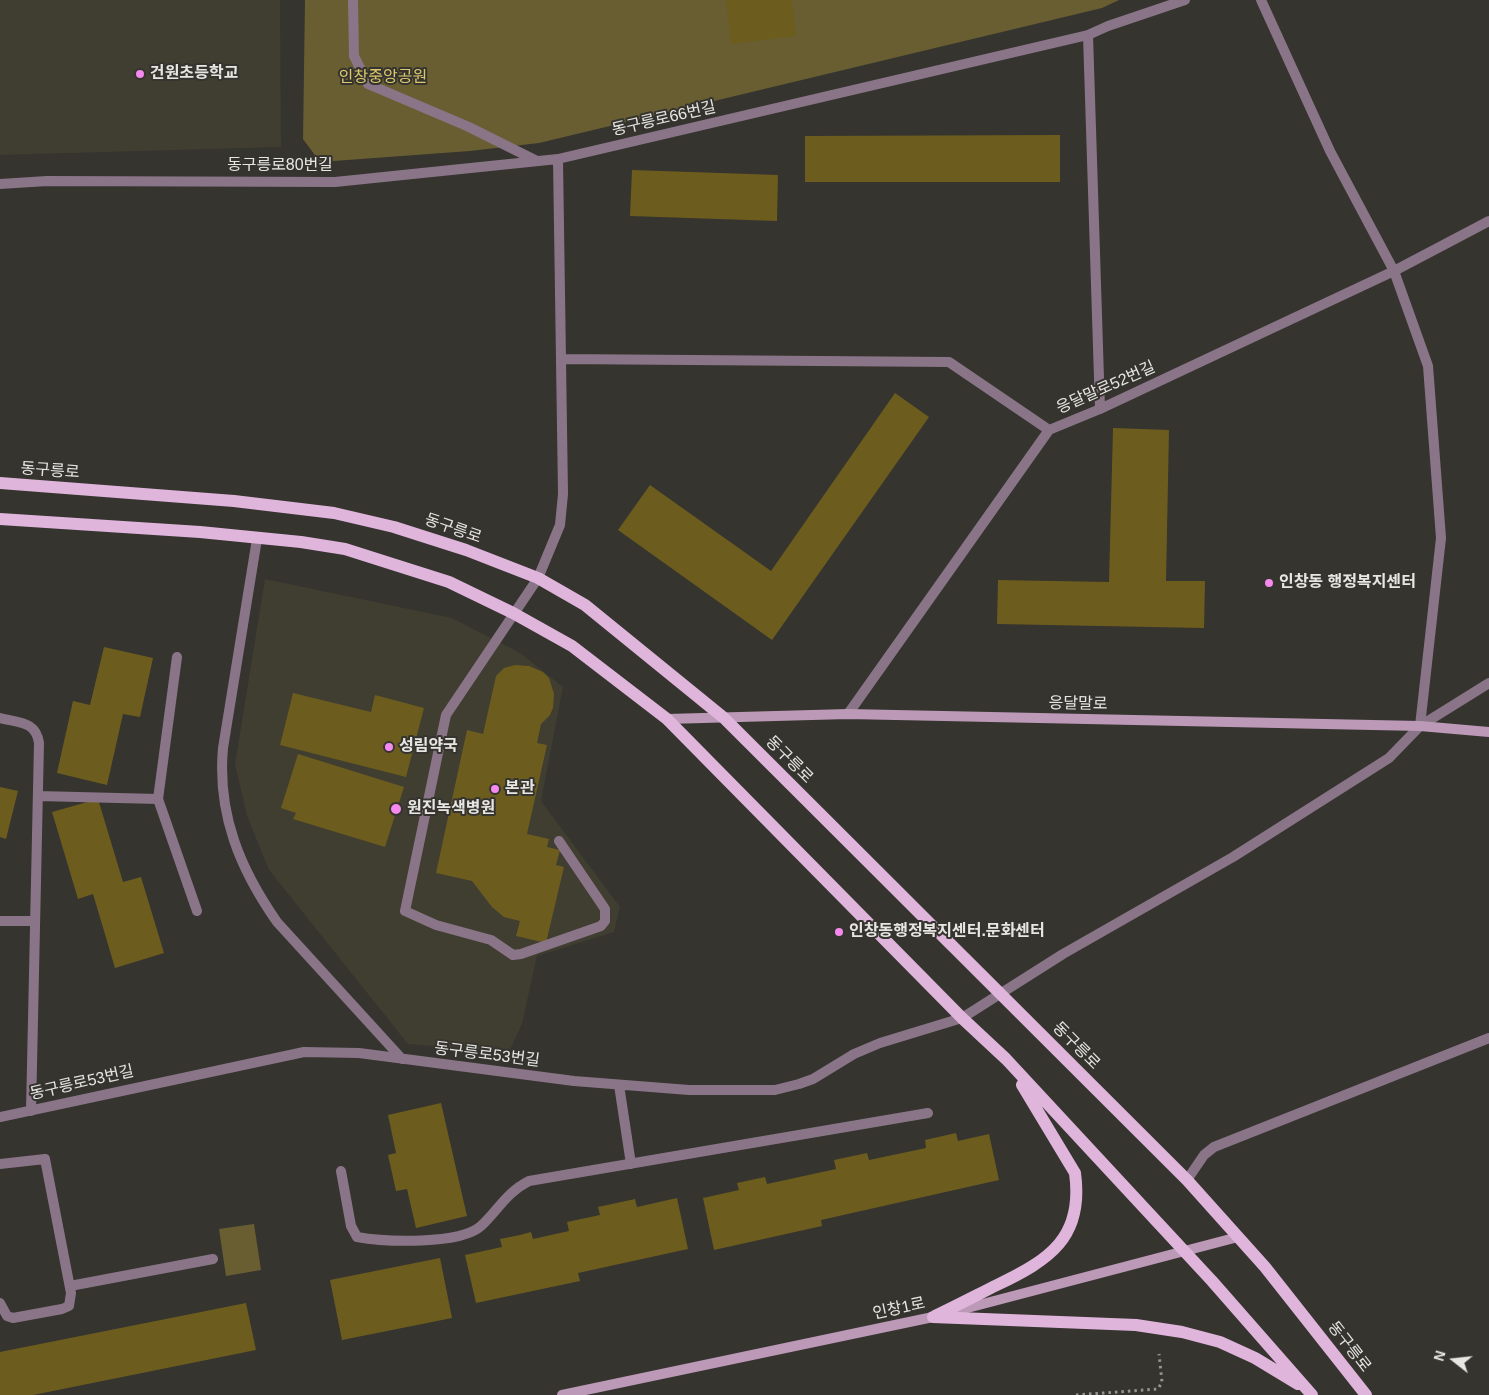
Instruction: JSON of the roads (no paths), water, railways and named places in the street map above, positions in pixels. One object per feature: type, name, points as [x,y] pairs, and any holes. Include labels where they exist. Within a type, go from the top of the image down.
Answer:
[{"type":"main road","name":"동구릉로","points":[[0,484],[234,501],[334,513],[394,527],[466,550],[538,578],[585,605],[724,718],[1187,1180],[1238,1237],[1366,1395]]},
{"type":"main road","points":[[0,519],[200,532],[301,542],[345,549],[449,582],[514,613],[572,646],[667,719],[962,1018],[1006,1059],[1185,1252],[1311,1393]]},
{"type":"main road","points":[[933,1317],[1044,1260],[1061,1242],[1075,1210],[1077,1187],[1071,1163],[1006,1059]]},
{"type":"main road","points":[[933,1317],[1136,1325],[1182,1332],[1220,1342],[1255,1358],[1311,1393]]},
{"type":"street","points":[[353,0],[354,56],[368,84],[470,127],[537,161]]},
{"type":"street","name":"동구릉로66번길","points":[[558,160],[1088,35],[1108,26],[1185,0]]},
{"type":"street","points":[[1261,0],[1330,152],[1394,271],[1428,366],[1441,538],[1420,726]]},
{"type":"street","points":[[1088,35],[1100,409]]},
{"type":"street","points":[[558,160],[560,359],[564,494],[560,525],[538,578],[446,715],[405,912],[428,922],[491,940],[513,955],[521,954],[601,926],[605,921],[605,909],[559,841]]},
{"type":"street","name":"동구릉로80번길","points":[[0,184],[47,181],[335,182],[558,160]]},
{"type":"street","name":"응달말로52번길","points":[[848,714],[1049,430],[1100,409],[1394,271],[1489,221]]},
{"type":"street","points":[[560,359],[949,362],[1049,430]]},
{"type":"street","points":[[257,539],[223,748],[222,798],[227,821],[241,860],[262,901],[277,922],[402,1059]]},
{"type":"street","points":[[177,657],[158,798],[197,911]]},
{"type":"street","name":"동구릉로53번길","points":[[0,1117],[304,1052],[359,1053],[619,1085],[690,1090],[775,1090],[813,1079],[854,1054],[880,1043],[962,1018],[1063,954],[1233,857],[1389,758],[1420,726],[1489,682]]},
{"type":"street","name":"응달말로","points":[[667,719],[848,714],[1420,726],[1489,732]]},
{"type":"street","points":[[0,718],[23,724],[38,732],[31,1111]]},
{"type":"street","points":[[38,796],[158,798]]},
{"type":"street","points":[[0,921],[35,921]]},
{"type":"street","points":[[1187,1180],[1204,1156],[1214,1147],[1489,1038]]},
{"type":"street","points":[[619,1085],[631,1164]]},
{"type":"street","points":[[341,1171],[351,1226],[357,1237],[418,1242],[472,1232],[480,1227],[509,1193],[529,1181],[928,1113]]},
{"type":"street","points":[[0,1164],[45,1159],[70,1286],[68,1306],[62,1309],[14,1318],[7,1316],[0,1303]]},
{"type":"street","name":"인창1로","points":[[562,1395],[933,1317],[1238,1237]]},
{"type":"street","points":[[70,1286],[213,1259]]},
{"type":"place","name":"건원초등학교","points":[[140,74]]},
{"type":"place","name":"인창동 행정복지센터","points":[[1269,583]]},
{"type":"place","name":"성림약국","points":[[389,747]]},
{"type":"place","name":"본관","points":[[495,789]]},
{"type":"place","name":"원진녹색병원","points":[[396,809]]},
{"type":"place","name":"인창동행정복지센터.문화센터","points":[[839,932]]},
{"type":"park label","name":"인창중앙공원","points":[[383,78]]}]
